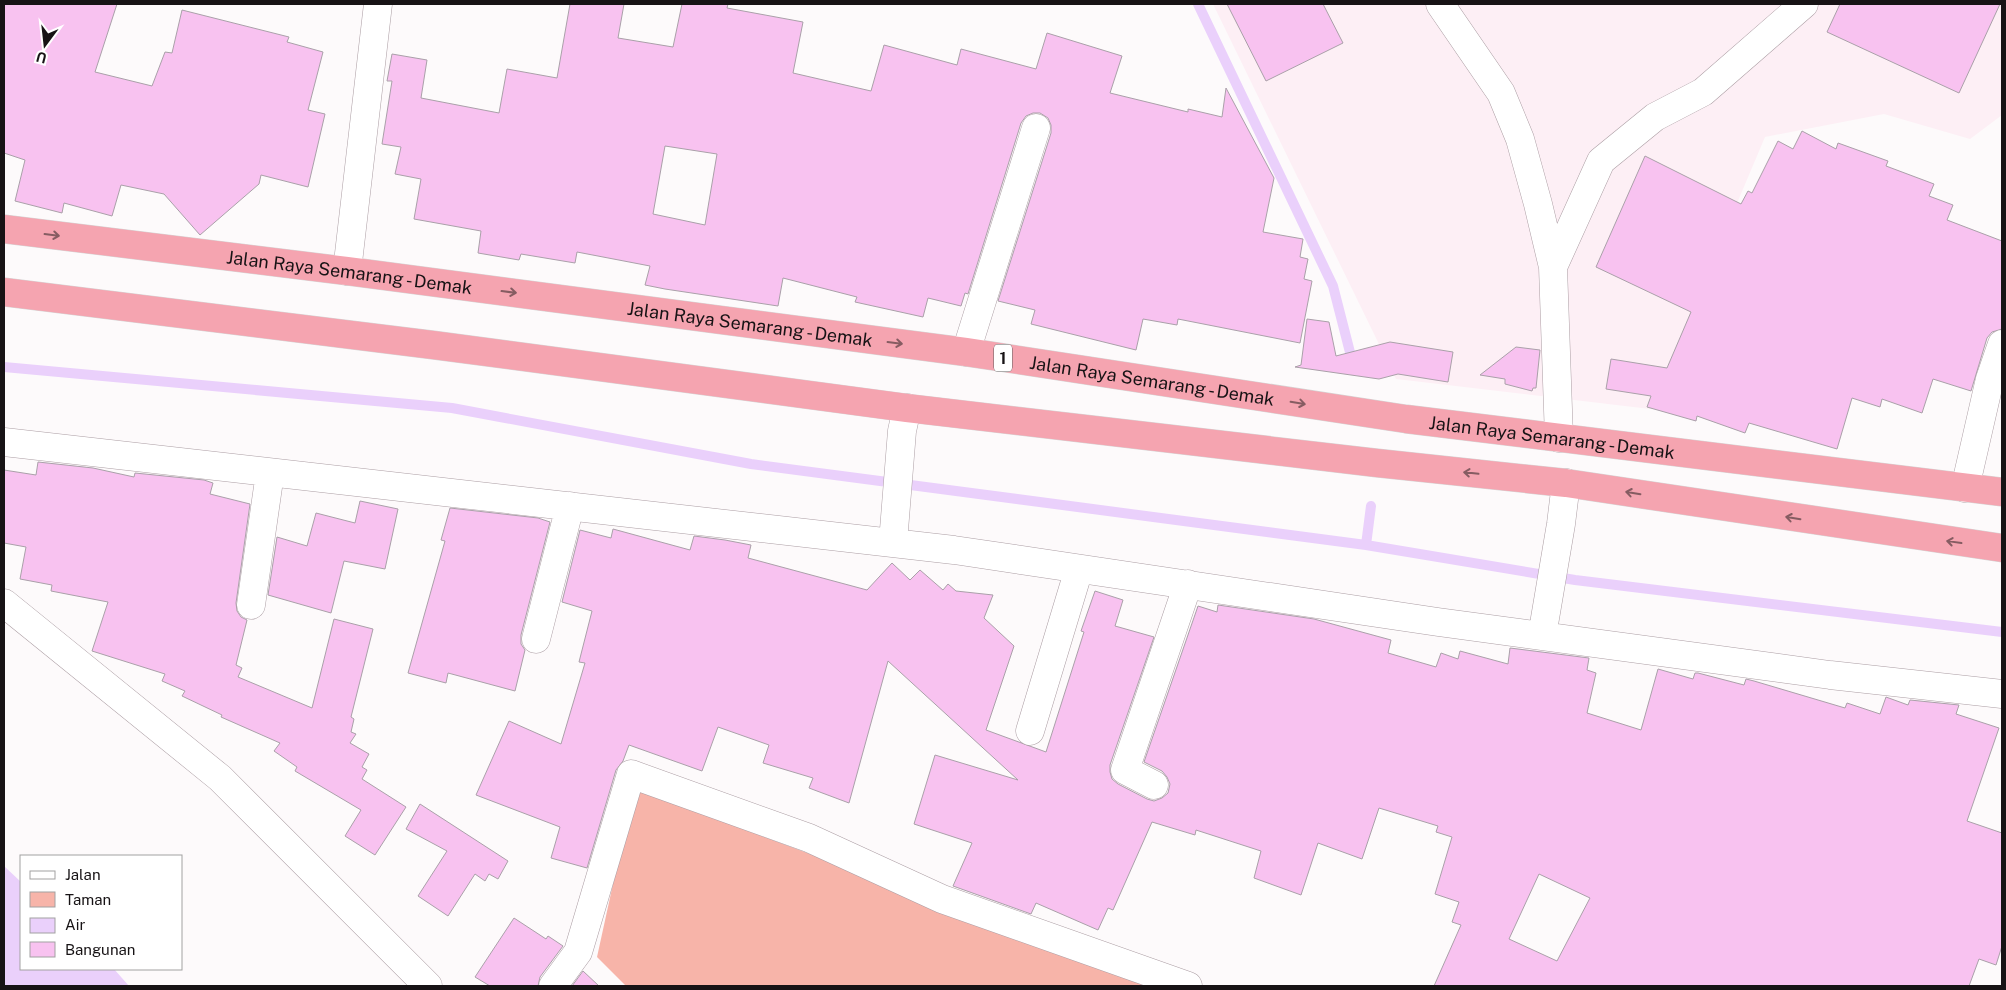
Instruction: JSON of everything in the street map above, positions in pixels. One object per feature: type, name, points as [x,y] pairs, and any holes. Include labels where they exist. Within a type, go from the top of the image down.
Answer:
[{"type":"highway","name":"Jalan Raya Semarang - Demak","points":[[4,228],[347,270],[966,352],[1406,419],[2002,492]]},
{"type":"highway","points":[[4,292],[443,346],[904,419],[1377,463],[1566,483],[2002,548]]},
{"type":"street","points":[[347,270],[378,4]]},
{"type":"street","points":[[1440,4],[1501,93],[1520,139],[1553,267],[1559,438]]},
{"type":"street","points":[[1553,267],[1601,161],[1655,117],[1703,92],[1804,4]]},
{"type":"street","points":[[966,352],[1036,128]]},
{"type":"street","points":[[1965,488],[1990,379],[2002,344]]},
{"type":"street","points":[[894,536],[904,419]]},
{"type":"street","points":[[4,442],[570,506],[894,536],[1079,569],[1438,622],[1830,675],[2002,694]]},
{"type":"street","points":[[250,605],[270,473]]},
{"type":"street","points":[[1542,636],[1566,483]]},
{"type":"street","points":[[536,639],[570,506]]},
{"type":"street","points":[[1030,731],[1079,569]]},
{"type":"street","points":[[1154,785],[1126,770],[1188,584]]},
{"type":"street","points":[[4,603],[220,778],[428,986]]},
{"type":"street","points":[[553,986],[578,952],[631,774],[809,838],[942,899],[1188,986]]},
{"type":"shaded area","points":[[1213,4],[2002,4],[2002,115],[1970,139],[1884,114],[1765,137],[1650,409],[1396,379]]},
{"type":"green space","points":[[634,788],[1155,986],[626,986],[597,957]]},
{"type":"water","points":[[4,866],[20,881],[20,970],[115,970],[129,986],[4,986]]},
{"type":"building","points":[[4,4],[117,4],[95,72],[152,86],[165,52],[172,53],[182,10],[289,37],[287,42],[323,52],[308,110],[325,114],[308,187],[261,175],[259,184],[200,235],[164,194],[121,185],[112,216],[64,203],[62,213],[15,201],[25,160],[4,153]]},
{"type":"building","points":[[570,4],[624,4],[618,38],[673,47],[682,4],[728,4],[727,8],[803,22],[793,73],[871,91],[884,45],[957,65],[961,49],[1036,69],[1047,33],[1122,56],[1110,93],[1188,112],[1188,109],[1222,117],[1226,88],[1274,178],[1263,232],[1303,239],[1300,257],[1308,259],[1304,279],[1312,281],[1300,343],[1178,319],[1177,325],[1143,319],[1136,350],[1031,324],[1035,310],[998,301],[1051,133],[1051,125],[1048,118],[1040,113],[1026,116],[1021,123],[968,294],[965,293],[961,306],[928,298],[923,317],[855,302],[857,297],[783,278],[778,306],[645,285],[650,266],[577,252],[575,263],[521,254],[519,260],[478,253],[481,231],[414,219],[421,179],[395,174],[401,147],[382,144],[392,81],[387,81],[392,54],[427,60],[421,98],[499,113],[507,69],[557,78]],"holes":[[[665,146],[717,154],[705,225],[653,214]]]},
{"type":"building","points":[[1227,4],[1323,4],[1343,43],[1266,81]]},
{"type":"building","points":[[1840,4],[2000,4],[1959,93],[1827,32]]},
{"type":"building","points":[[1802,131],[1836,149],[1838,143],[1888,161],[1886,166],[1934,184],[1929,196],[1953,205],[1947,220],[2002,241],[2002,329],[1992,332],[1987,338],[1971,391],[1933,379],[1922,413],[1882,399],[1880,407],[1852,398],[1837,449],[1749,423],[1745,433],[1697,416],[1696,421],[1647,407],[1651,396],[1606,389],[1611,359],[1667,368],[1691,312],[1596,267],[1645,156],[1741,204],[1748,191],[1752,193],[1778,141],[1793,149]]},
{"type":"building","points":[[1307,319],[1329,322],[1336,356],[1390,342],[1453,352],[1448,382],[1398,374],[1379,379],[1295,367],[1301,365]]},
{"type":"building","points":[[1516,347],[1540,350],[1536,388],[1533,388],[1532,391],[1505,384],[1505,379],[1480,375]]},
{"type":"building","points":[[38,462],[93,468],[134,477],[135,473],[204,480],[213,483],[210,494],[250,504],[236,603],[237,611],[241,617],[247,620],[236,665],[242,668],[238,677],[312,708],[334,619],[373,629],[351,717],[354,719],[351,732],[356,734],[350,743],[369,754],[362,767],[367,770],[362,779],[406,807],[375,855],[345,836],[361,810],[295,771],[297,767],[274,751],[280,743],[221,717],[222,715],[182,696],[185,691],[162,681],[165,674],[92,651],[108,602],[51,591],[52,585],[20,579],[26,547],[4,543],[4,470],[36,475]]},
{"type":"building","points":[[360,501],[398,509],[385,569],[344,561],[331,613],[268,595],[277,537],[307,546],[316,513],[355,523]]},
{"type":"building","points":[[450,508],[538,518],[550,522],[521,635],[521,644],[525,650],[515,691],[448,673],[446,683],[408,673],[445,541],[441,540]]},
{"type":"building","points":[[613,529],[690,550],[694,536],[751,545],[748,558],[867,590],[892,563],[910,580],[920,570],[943,590],[948,584],[956,591],[993,595],[984,618],[1014,646],[986,730],[1046,752],[1084,632],[1081,631],[1095,591],[1123,600],[1115,626],[1154,637],[1110,765],[1110,772],[1112,779],[1118,784],[1154,801],[1168,793],[1170,784],[1162,771],[1144,762],[1198,606],[1217,612],[1218,605],[1314,619],[1391,640],[1388,653],[1436,667],[1441,653],[1458,659],[1460,651],[1508,664],[1510,648],[1589,658],[1587,670],[1596,673],[1587,713],[1641,730],[1658,669],[1693,679],[1695,673],[1698,673],[1744,685],[1746,679],[1845,708],[1847,703],[1880,714],[1886,697],[1908,705],[1910,700],[1959,705],[1956,714],[1999,728],[1967,821],[2002,833],[2002,946],[1996,965],[1979,959],[1969,986],[1434,986],[1461,925],[1452,922],[1459,902],[1435,894],[1452,837],[1436,832],[1438,826],[1379,808],[1362,859],[1318,843],[1301,895],[1254,878],[1261,851],[1196,830],[1195,835],[1152,822],[1113,910],[1108,908],[1098,930],[1036,903],[1031,914],[953,886],[972,843],[914,824],[935,755],[1018,780],[888,661],[849,803],[809,788],[813,778],[763,763],[769,745],[718,727],[702,771],[629,745],[623,761],[616,770],[587,868],[551,858],[560,827],[476,795],[509,721],[561,744],[585,663],[579,662],[592,611],[562,602],[580,530],[611,538]],"holes":[[[1539,874],[1590,898],[1557,961],[1509,939]]]},
{"type":"building","points":[[420,804],[508,861],[498,879],[489,874],[485,881],[475,874],[448,916],[418,896],[447,851],[406,829]]},
{"type":"building","points":[[514,918],[546,939],[548,936],[563,946],[540,977],[538,986],[490,986],[475,977]]},
{"type":"building","points":[[583,971],[599,986],[572,986]]},
{"type":"waterway","points":[[1198,4],[1333,286],[1353,364]]},
{"type":"waterway","points":[[4,367],[452,408],[751,464],[1366,545],[1575,580],[2002,632]]},
{"type":"waterway","points":[[1366,545],[1371,506]]}]
